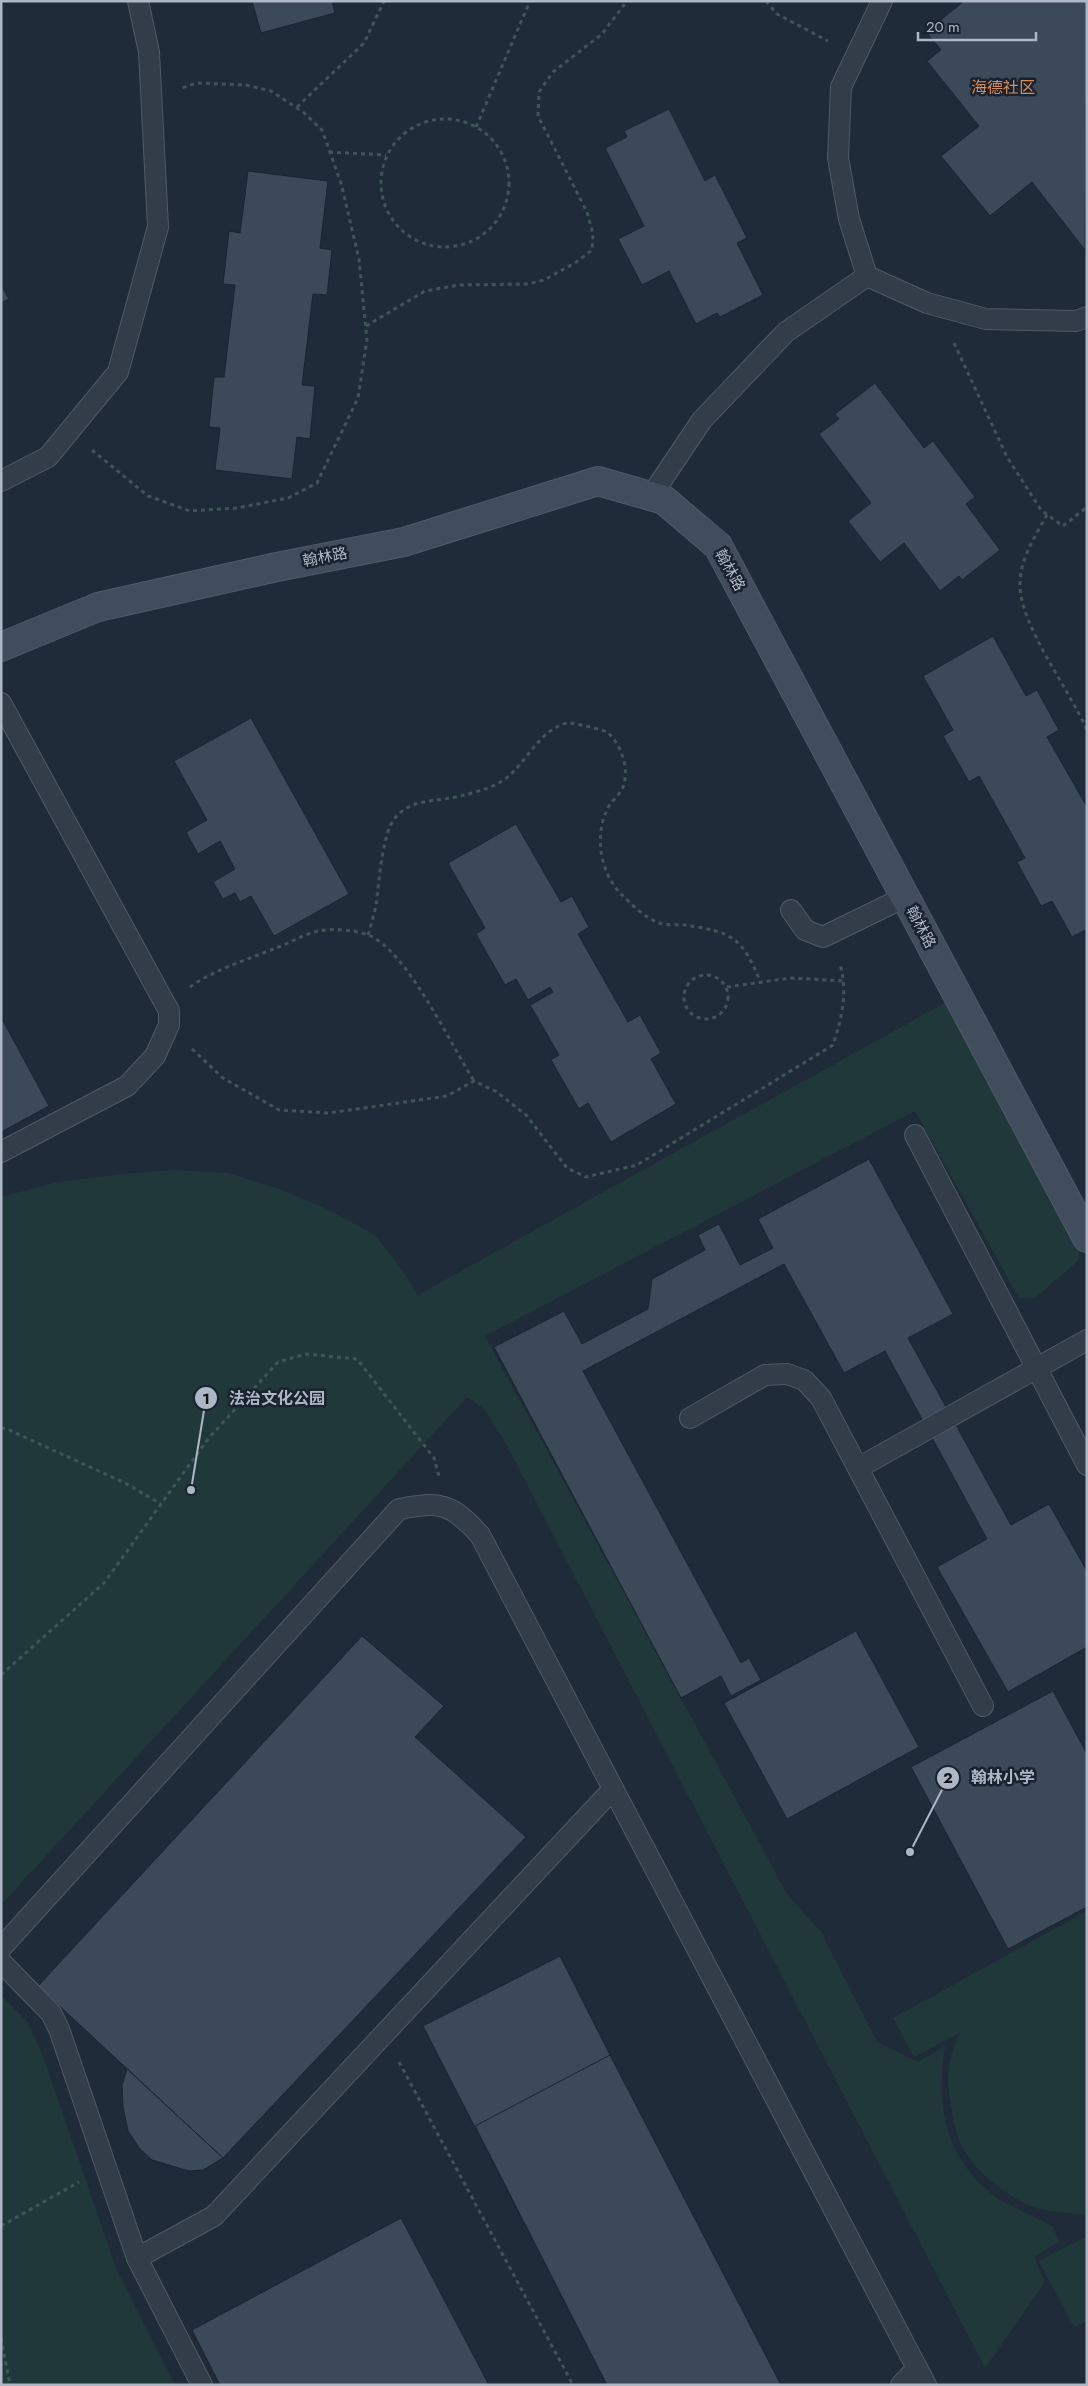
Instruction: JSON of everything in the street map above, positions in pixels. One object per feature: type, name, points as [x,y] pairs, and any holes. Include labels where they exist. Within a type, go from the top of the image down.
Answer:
[{"type":"main road","name":"翰林路","points":[[1,647],[98,607],[277,567],[404,542],[598,481],[664,500],[718,546],[1087,1238]]},
{"type":"lane","points":[[1,481],[48,457],[118,372],[158,227],[149,52],[138,1]]},
{"type":"lane","points":[[882,1],[841,87],[838,158],[849,219],[867,276],[938,306],[986,319],[1076,322],[1087,317]]},
{"type":"lane","points":[[651,496],[702,420],[786,332],[867,276]]},
{"type":"lane","points":[[1,703],[169,1012],[169,1024],[155,1056],[127,1086],[1,1152]]},
{"type":"lane","points":[[791,910],[805,930],[823,937],[906,897]]},
{"type":"lane","points":[[915,1135],[1036,1368],[1085,1455]]},
{"type":"lane","points":[[858,1468],[1087,1340]]},
{"type":"lane","points":[[690,1418],[765,1375],[787,1374],[804,1380],[821,1398],[983,1706]]},
{"type":"lane","points":[[1,1948],[399,1509],[424,1504],[447,1506],[466,1519],[480,1535],[921,2376],[901,2385]]},
{"type":"lane","points":[[137,2258],[214,2216],[613,1789]]},
{"type":"lane","points":[[1,1962],[51,2013],[59,2029],[137,2258],[202,2385]]},
{"type":"path","points":[[297,107],[364,43],[384,1]]},
{"type":"path","points":[[476,126],[530,1]]},
{"type":"path","points":[[366,326],[425,291],[458,285],[528,284],[544,280],[575,263],[592,250],[593,234],[587,212],[538,116],[539,92],[553,72],[602,34],[627,1]]},
{"type":"path","points":[[766,1],[777,14],[855,56]]},
{"type":"path","points":[[69,432],[148,496],[190,511],[236,508],[288,498],[317,483],[358,398],[367,340],[359,259],[341,183],[322,130],[297,107],[270,91],[246,85],[197,83],[152,98]]},
{"type":"path","points":[[435,119],[456,119],[476,126],[492,140],[503,157],[509,177],[508,198],[500,218],[486,233],[467,244],[446,248],[424,245],[405,235],[390,218],[382,198],[380,177],[386,156],[399,137],[416,125],[435,119]]},
{"type":"path","points":[[329,152],[386,156]]},
{"type":"path","points":[[938,306],[974,391],[1007,457],[1041,510],[1063,526],[1087,507]]},
{"type":"path","points":[[1047,515],[1026,556],[1020,586],[1029,625],[1077,707],[1087,730]]},
{"type":"path","points":[[368,935],[375,908],[386,834],[394,819],[408,807],[424,801],[450,798],[496,784],[516,770],[544,735],[568,723],[605,731],[619,744],[625,769],[623,787],[607,809],[600,833],[602,862],[619,892],[639,910],[659,923],[710,929],[734,938],[740,942],[752,960],[760,981]]},
{"type":"path","points":[[474,1081],[447,1096],[328,1113],[279,1110],[223,1078],[190,1047],[169,1012],[179,995],[198,981],[319,930],[343,930],[368,935],[388,949],[421,989],[456,1054],[474,1081],[497,1092],[526,1115],[568,1168],[586,1177],[637,1165],[833,1045],[843,1011],[845,981],[829,935]]},
{"type":"path","points":[[702,974],[716,977],[727,987],[728,1002],[725,1009],[714,1018],[707,1019],[693,1015],[685,1003],[685,988],[695,977],[702,974]]},
{"type":"path","points":[[727,987],[791,978],[845,981]]},
{"type":"path","points":[[1,1675],[104,1583],[208,1439],[278,1362],[306,1354],[356,1359],[434,1458],[447,1506]]},
{"type":"path","points":[[1,1428],[7,1429],[125,1483],[161,1504]]},
{"type":"path","points":[[384,2034],[573,2385]]},
{"type":"path","points":[[1,2226],[106,2167]]},
{"type":"path","points":[[1,2338],[10,2385]]},
{"type":"green space","points":[[948,1001],[1080,1250],[1078,1261],[1035,1298],[1019,1298],[915,1111],[485,1336],[787,1894],[821,1932],[877,2042],[918,2062],[945,2046],[942,2068],[943,2109],[955,2148],[965,2166],[978,2182],[995,2196],[1053,2227],[1059,2242],[1034,2257],[1045,2282],[985,2368],[504,1440],[485,1410],[467,1397],[1,1905],[1,1197],[57,1182],[125,1174],[173,1170],[228,1173],[279,1189],[327,1209],[375,1235],[408,1278],[418,1295]]},
{"type":"green space","points":[[1087,1911],[1087,2214],[1084,2215],[1050,2211],[1031,2206],[1009,2194],[980,2171],[959,2140],[949,2096],[949,2068],[953,2050],[961,2032],[914,2057],[893,2018]]},
{"type":"green space","points":[[1,1996],[28,2023],[44,2059],[117,2271],[175,2385],[1,2385]]},
{"type":"green space","points":[[1087,2236],[1087,2321],[1074,2327],[1039,2261]]},
{"type":"building","points":[[252,1],[332,1],[335,13],[261,33]]},
{"type":"building","points":[[964,1],[1087,1],[1085,250],[1032,182],[990,216],[941,156],[979,126],[927,61],[941,50],[926,32]]},
{"type":"building","points":[[669,109],[705,181],[715,175],[747,238],[737,243],[763,295],[720,317],[717,313],[696,324],[669,271],[642,285],[618,239],[644,226],[605,148],[627,137],[624,131]]},
{"type":"building","points":[[248,171],[328,181],[320,248],[332,250],[327,295],[313,294],[302,385],[315,386],[310,439],[297,437],[292,479],[215,470],[220,428],[209,427],[214,377],[224,377],[235,285],[223,284],[229,231],[240,233]]},
{"type":"building","points":[[1,285],[9,299],[1,303]]},
{"type":"building","points":[[875,383],[924,448],[933,441],[975,497],[966,504],[1000,550],[962,580],[959,576],[940,591],[904,543],[880,562],[848,521],[871,503],[819,434],[839,419],[835,414]]},
{"type":"building","points":[[993,636],[1026,696],[1037,690],[1059,730],[1047,737],[1087,807],[1087,929],[1072,937],[1052,901],[1041,906],[1017,862],[1025,858],[979,776],[969,782],[943,736],[953,730],[923,676]]},
{"type":"building","points":[[251,718],[349,894],[274,936],[251,896],[240,902],[235,893],[223,899],[213,882],[235,869],[220,841],[198,854],[186,832],[207,820],[174,761]]},
{"type":"building","points":[[516,824],[561,902],[572,896],[589,927],[578,934],[628,1022],[640,1015],[661,1053],[651,1059],[676,1104],[611,1142],[588,1103],[579,1109],[551,1060],[559,1055],[530,1005],[553,992],[550,987],[528,1000],[516,979],[505,985],[476,934],[485,928],[448,863]]},
{"type":"building","points":[[1,1017],[49,1106],[1,1132]]},
{"type":"building","points":[[869,1159],[953,1314],[908,1338],[1011,1525],[1049,1504],[1087,1571],[1087,1647],[1008,1692],[937,1567],[987,1539],[885,1351],[844,1373],[784,1264],[583,1371],[741,1663],[749,1658],[761,1680],[731,1696],[721,1676],[681,1698],[494,1347],[564,1311],[582,1344],[648,1309],[652,1279],[705,1250],[698,1235],[719,1224],[740,1265],[773,1248],[758,1219]]},
{"type":"building","points":[[856,1631],[919,1747],[787,1819],[724,1703]]},
{"type":"building","points":[[362,1636],[444,1706],[415,1737],[526,1837],[223,2158],[38,1986]]},
{"type":"building","points":[[1053,1691],[1087,1754],[1087,1907],[1008,1949],[911,1767]]},
{"type":"building","points":[[560,1956],[781,2385],[607,2385],[423,2026]]},
{"type":"building","points":[[610,2055],[781,2385],[607,2385],[475,2126]]},
{"type":"building","points":[[127,2069],[223,2158],[203,2170],[189,2171],[152,2160],[140,2149],[128,2131],[123,2107],[122,2085]]},
{"type":"building","points":[[401,2218],[489,2385],[220,2385],[192,2330]]},
{"type":"place","name":"法治文化公园","points":[[191,1490]]},
{"type":"place","name":"翰林小学","points":[[910,1852]]},
{"type":"district","name":"海德社区","points":[[1003,87]]}]
